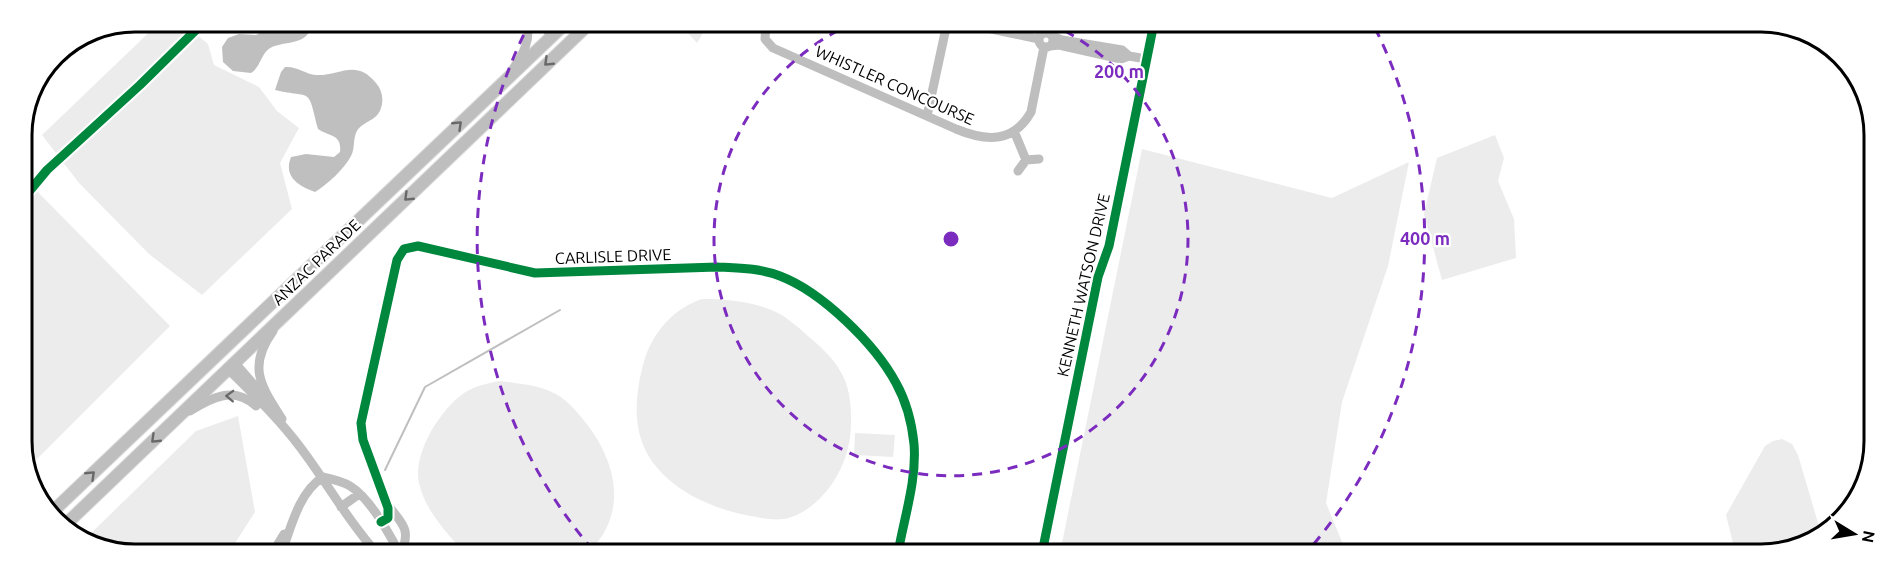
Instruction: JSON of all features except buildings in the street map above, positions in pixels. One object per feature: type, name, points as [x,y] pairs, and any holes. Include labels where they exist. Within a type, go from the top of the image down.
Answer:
[{"type":"main road","name":"ANZAC PARADE","points":[[56,508],[505,81],[552,32]]},
{"type":"main road","points":[[560,32],[567,45]]},
{"type":"main road","name":"ANZAC PARADE","points":[[69,521],[581,32]]},
{"type":"main road","points":[[218,354],[231,366]]},
{"type":"street","points":[[505,81],[525,49],[528,32]]},
{"type":"street","name":"WHISTLER CONCOURSE","points":[[765,32],[765,39],[774,48],[974,136],[994,138],[1014,131]]},
{"type":"street","points":[[927,116],[942,32]]},
{"type":"street","points":[[1017,32],[1122,50],[1129,56],[1146,59]]},
{"type":"street","name":"KENNETH WATSON DRIVE","points":[[1044,544],[1098,277],[1109,246],[1152,32]]},
{"type":"street","points":[[1026,160],[1014,131],[1031,112],[1047,37]]},
{"type":"street","points":[[1018,171],[1026,160],[1040,159]]},
{"type":"street","name":"CARLISLE DRIVE","points":[[404,544],[406,531],[386,501],[363,440],[361,423],[398,256],[404,249],[413,246],[536,273],[717,267],[745,269],[780,276],[814,295],[839,316],[877,355],[896,383],[911,426],[914,448],[912,481],[900,544]]},
{"type":"street","points":[[292,309],[262,347],[258,368],[263,388],[294,439]]},
{"type":"street","points":[[231,366],[262,393],[323,477],[341,507],[370,544]]},
{"type":"street","points":[[175,420],[215,397],[236,395],[252,402],[294,439]]},
{"type":"street","points":[[323,477],[344,483],[359,494],[395,544]]},
{"type":"street","points":[[278,544],[310,489],[323,477]]},
{"type":"street","points":[[341,507],[359,494]]},
{"type":"street","points":[[381,522],[389,517],[386,501]]},
{"type":"street","points":[[285,544],[298,511]]},
{"type":"shaded area","points":[[150,32],[193,32],[208,44],[214,65],[259,87],[277,111],[299,128],[280,163],[292,209],[202,295],[149,254],[79,183],[42,135]]},
{"type":"shaded area","points":[[262,32],[308,32],[301,39],[268,49],[251,73],[233,71],[223,62],[222,47],[228,38],[239,34],[256,35]]},
{"type":"shaded area","points":[[687,32],[704,32],[697,43]]},
{"type":"shaded area","points":[[285,67],[316,75],[348,70],[362,71],[376,83],[382,95],[379,113],[358,129],[348,161],[335,176],[315,192],[294,180],[289,170],[291,157],[306,154],[334,157],[340,152],[340,146],[337,139],[318,129],[307,96],[275,90]]},
{"type":"shaded area","points":[[1495,135],[1504,158],[1498,181],[1514,219],[1516,258],[1442,280],[1424,214],[1437,158]]},
{"type":"shaded area","points":[[1142,149],[1332,198],[1409,162],[1388,266],[1342,402],[1326,503],[1343,544],[1062,544]]},
{"type":"shaded area","points":[[32,186],[170,326],[33,463]]},
{"type":"shaded area","points":[[702,299],[744,302],[780,314],[820,346],[842,374],[851,408],[851,429],[844,461],[833,482],[822,496],[801,513],[792,517],[763,518],[739,514],[703,501],[671,481],[647,453],[640,436],[637,416],[639,385],[646,355],[661,328],[675,314]]},
{"type":"shaded area","points":[[500,381],[524,384],[555,394],[570,405],[592,431],[608,462],[614,493],[613,508],[608,524],[596,544],[457,544],[431,511],[419,483],[420,458],[425,444],[449,406],[469,390]]},
{"type":"shaded area","points":[[238,416],[255,512],[234,544],[121,544],[90,534],[196,431]]},
{"type":"shaded area","points":[[855,433],[895,435],[893,457],[854,455]]},
{"type":"shaded area","points":[[1782,439],[1792,444],[1798,455],[1819,527],[1801,537],[1782,543],[1733,544],[1726,515],[1765,446]]},
{"type":"waterway","points":[[385,470],[425,387],[560,310]]},
{"type":"cycle path","points":[[32,188],[47,170],[194,32]]},
{"type":"cycle path","points":[[1044,544],[1098,277],[1109,246],[1152,32]]},
{"type":"cycle path","points":[[381,522],[388,518],[388,508],[363,440],[361,423],[397,260],[404,249],[418,246],[535,273],[717,267],[749,269],[780,276],[813,294],[846,321],[875,352],[896,383],[906,405],[914,444],[914,471],[900,544]]}]
